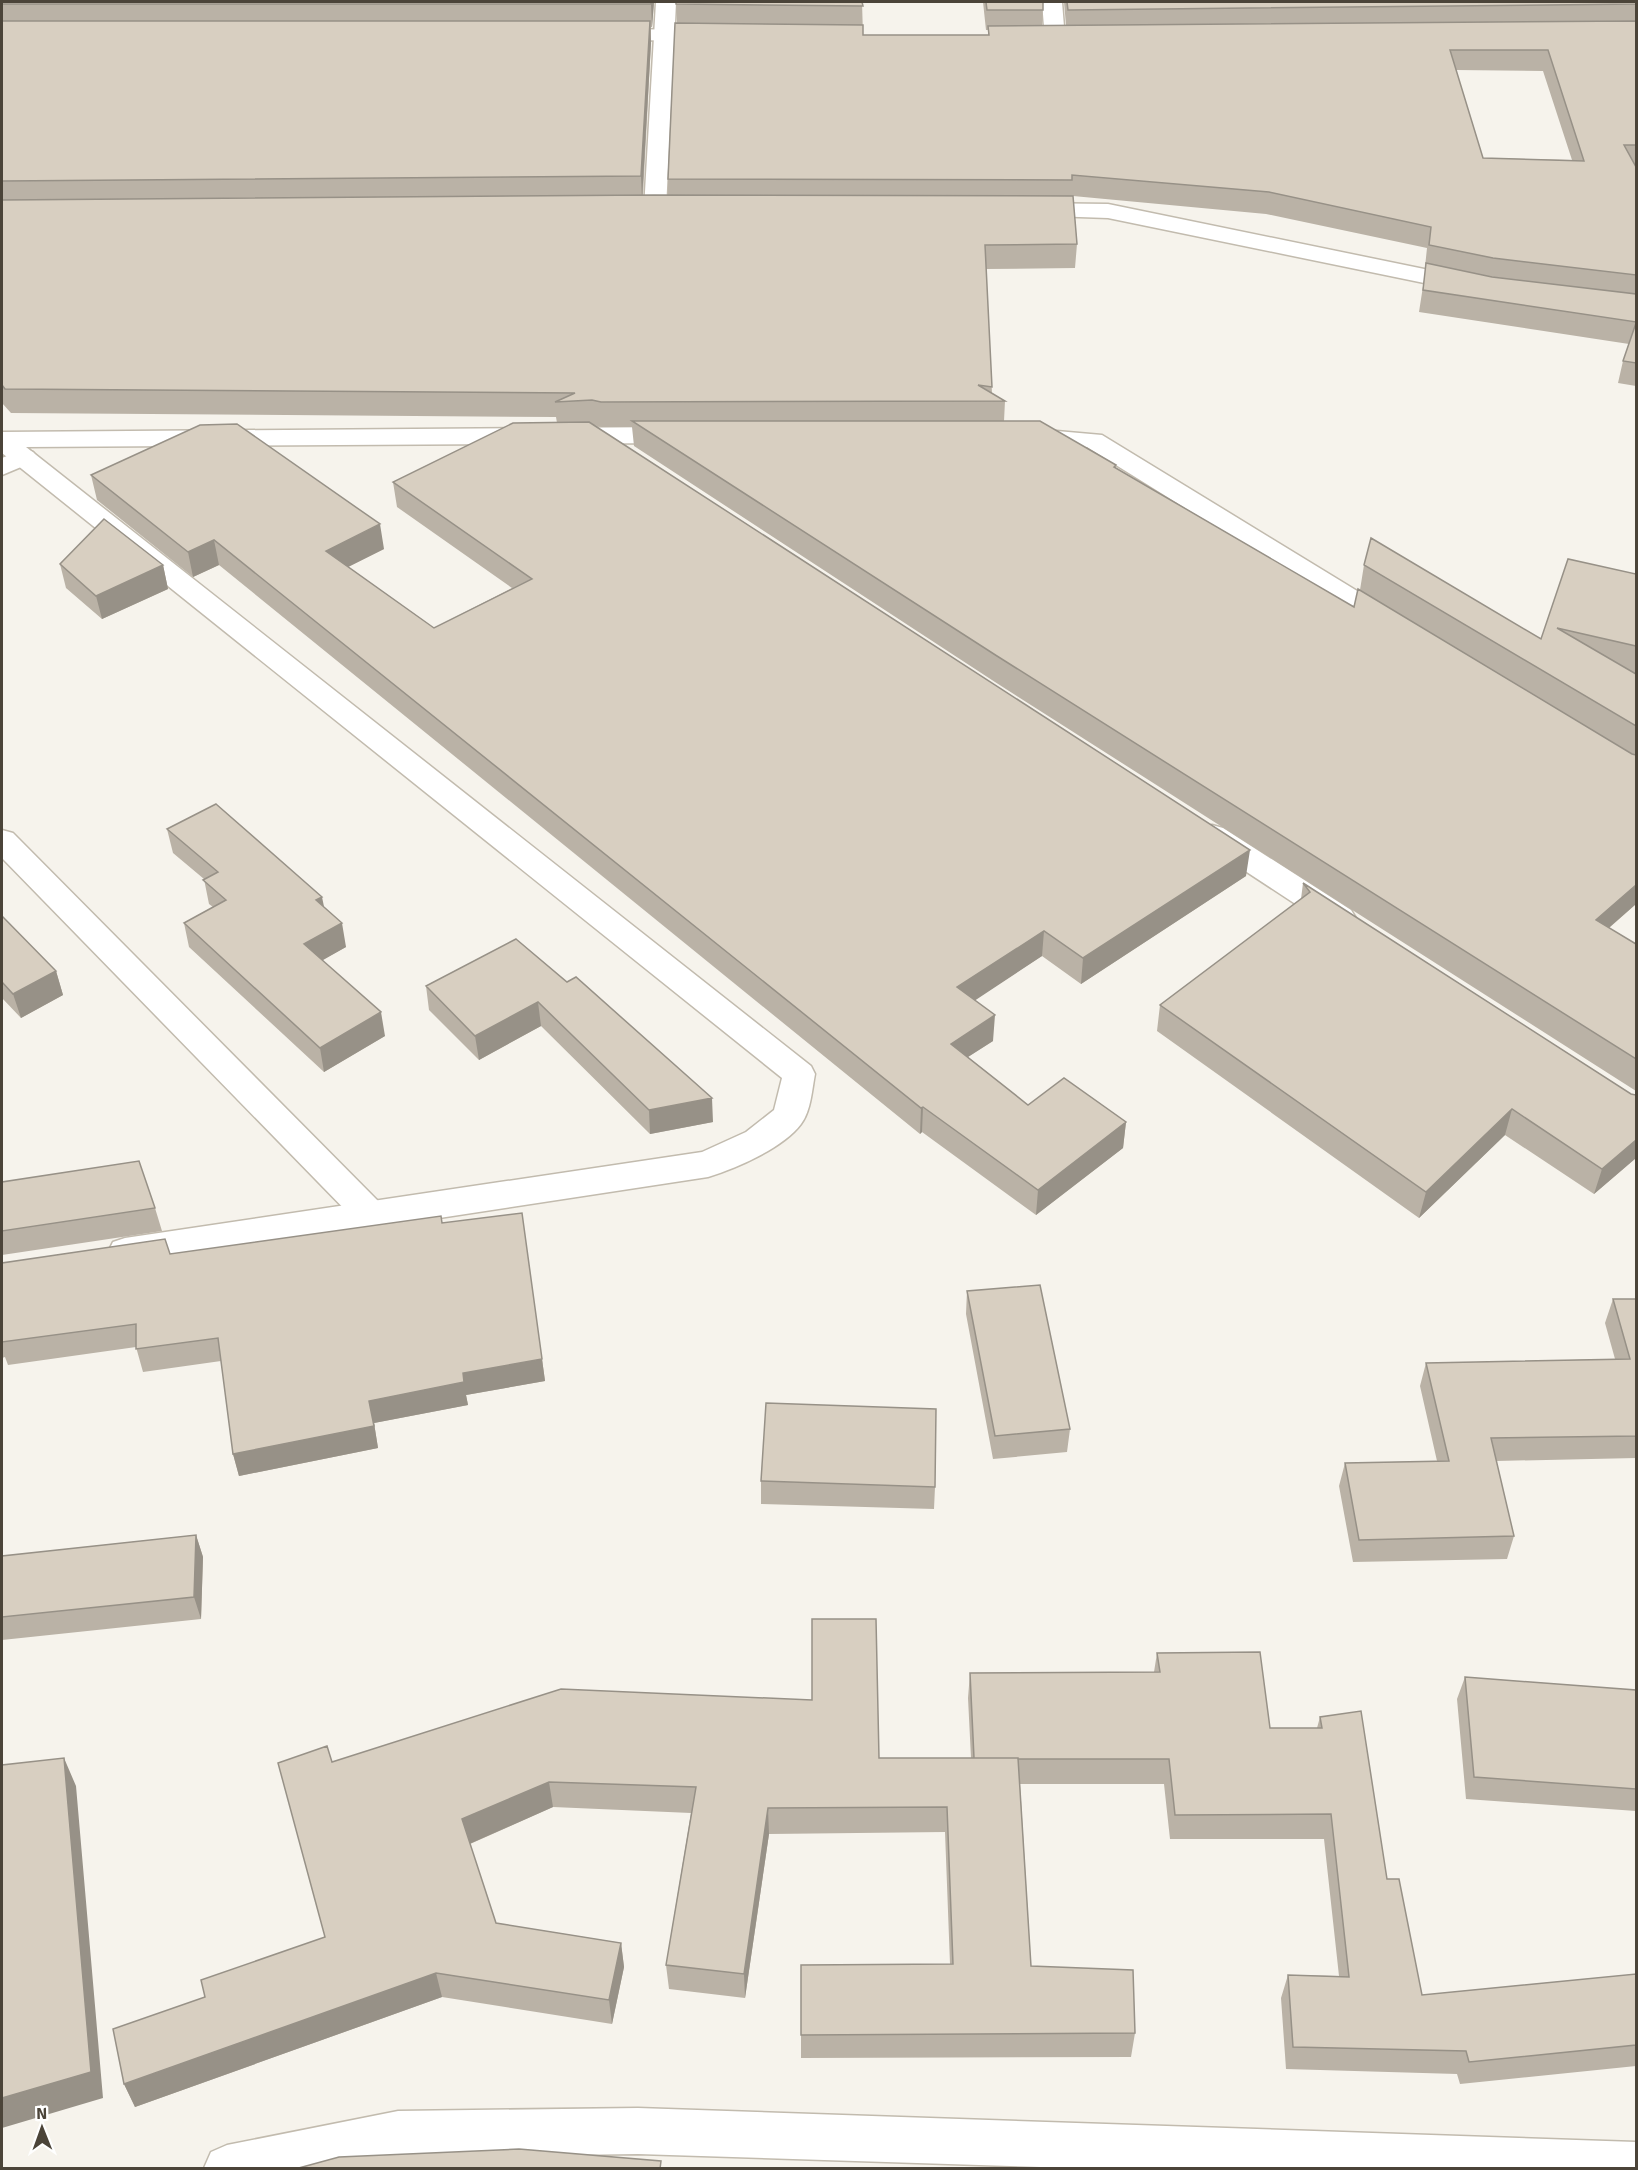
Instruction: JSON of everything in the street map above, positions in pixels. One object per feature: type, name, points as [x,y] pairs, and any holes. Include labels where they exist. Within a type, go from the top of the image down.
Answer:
[{"type":"street","points":[[655,209],[666,2]]},
{"type":"street","points":[[1052,2],[1055,39]]},
{"type":"street","points":[[581,35],[735,36]]},
{"type":"street","points":[[1031,39],[1079,39]]},
{"type":"street","points":[[631,209],[679,209]]},
{"type":"street","points":[[1013,210],[1108,211],[1488,289]]},
{"type":"street","points":[[594,435],[634,462]]},
{"type":"street","points":[[7,451],[594,435],[700,435]]},
{"type":"street","points":[[1004,435],[1093,440],[1417,640]]},
{"type":"street","points":[[7,451],[799,1074],[789,1116],[758,1141],[708,1164],[94,1257]]},
{"type":"street","points":[[1189,820],[1358,929]]},
{"type":"street","points":[[2,840],[370,1214]]},
{"type":"street","points":[[227,2169],[398,2134],[638,2131],[1636,2165]]},
{"type":"building","points":[[2,2],[651,2],[651,4],[2,4]]},
{"type":"building","points":[[676,2],[862,2],[863,6],[676,4]]},
{"type":"building","points":[[986,2],[1043,2],[1043,10],[987,10]]},
{"type":"building","points":[[1067,2],[1636,2],[1636,4],[1068,10]]},
{"type":"building","points":[[2,21],[650,21],[641,176],[2,181]]},
{"type":"building","points":[[1636,21],[1636,145],[1624,145],[1636,167],[1636,275],[1493,258],[1429,245],[1431,227],[1269,192],[1072,175],[1072,180],[668,179],[675,23],[863,25],[863,35],[989,35],[988,26]],"holes":[[[1450,50],[1548,50],[1584,161],[1483,158]]]},
{"type":"building","points":[[654,195],[1073,196],[1077,244],[985,245],[992,387],[978,385],[1005,401],[601,402],[592,400],[555,402],[575,393],[5,389],[2,385],[2,200]]},
{"type":"building","points":[[1426,263],[1492,277],[1636,294],[1636,322],[1423,290]]},
{"type":"building","points":[[1636,323],[1636,363],[1623,361]]},
{"type":"building","points":[[632,421],[1040,421],[1116,465],[1114,467],[1354,607],[1358,589],[1636,755],[1636,885],[1596,920],[1636,944],[1636,1059],[997,656]]},
{"type":"building","points":[[589,422],[1250,850],[1083,958],[1044,931],[957,987],[995,1015],[951,1044],[1028,1105],[1064,1078],[1126,1122],[1038,1190],[923,1107],[921,1108],[214,540],[188,552],[91,475],[200,425],[237,424],[380,524],[326,551],[434,628],[532,579],[393,482],[513,423]]},
{"type":"building","points":[[104,519],[163,565],[96,596],[60,564]]},
{"type":"building","points":[[1371,538],[1541,639],[1568,559],[1636,574],[1636,646],[1557,628],[1636,674],[1636,726],[1364,565]]},
{"type":"building","points":[[216,804],[322,897],[316,900],[342,923],[304,944],[381,1012],[320,1048],[184,923],[226,900],[203,880],[218,872],[167,829]]},
{"type":"building","points":[[1303,883],[1631,1094],[1636,1095],[1636,1140],[1602,1169],[1512,1109],[1426,1192],[1160,1005],[1310,892]]},
{"type":"building","points":[[2,916],[56,971],[13,994],[2,982]]},
{"type":"building","points":[[516,939],[567,982],[576,977],[712,1098],[649,1110],[538,1002],[475,1036],[426,986]]},
{"type":"building","points":[[139,1161],[155,1208],[2,1231],[2,1182]]},
{"type":"building","points":[[522,1213],[542,1359],[463,1373],[464,1382],[369,1401],[374,1426],[233,1454],[218,1338],[136,1349],[136,1324],[2,1342],[2,1263],[165,1239],[170,1254],[441,1216],[442,1223]]},
{"type":"building","points":[[1040,1285],[1070,1429],[995,1436],[967,1291]]},
{"type":"building","points":[[1613,1299],[1636,1299],[1636,1436],[1491,1438],[1514,1536],[1359,1540],[1345,1463],[1449,1461],[1426,1363],[1630,1359]]},
{"type":"building","points":[[766,1403],[936,1409],[935,1487],[761,1481]]},
{"type":"building","points":[[196,1535],[194,1597],[2,1617],[2,1556]]},
{"type":"building","points":[[812,1619],[876,1619],[879,1758],[1018,1758],[1031,1966],[1133,1970],[1135,2033],[801,2035],[801,1965],[953,1964],[947,1807],[768,1808],[744,1974],[666,1965],[696,1787],[549,1782],[462,1819],[496,1923],[621,1943],[609,2000],[436,1973],[124,2084],[113,2029],[205,1997],[201,1980],[325,1937],[278,1763],[327,1746],[332,1762],[561,1689],[812,1700]]},
{"type":"building","points":[[1260,1652],[1270,1728],[1322,1728],[1320,1717],[1361,1711],[1387,1879],[1399,1879],[1422,1995],[1636,1974],[1636,2045],[1469,2062],[1466,2051],[1293,2047],[1288,1975],[1349,1977],[1331,1814],[1175,1815],[1169,1759],[974,1758],[970,1673],[1160,1672],[1157,1653]]},
{"type":"building","points":[[1465,1677],[1636,1690],[1636,1789],[1474,1777]]},
{"type":"building","points":[[64,1758],[91,2072],[2,2098],[2,1765]]},
{"type":"building","points":[[519,2149],[661,2161],[660,2169],[295,2169],[339,2157]]}]
